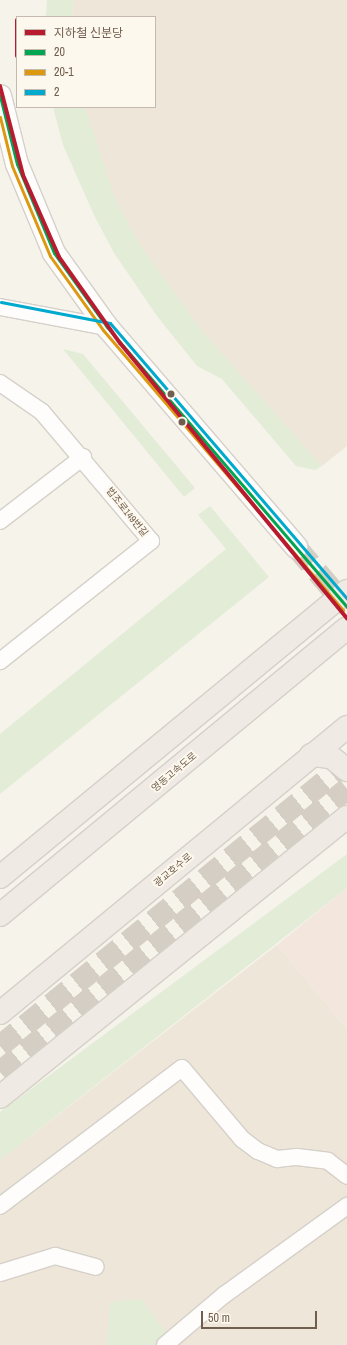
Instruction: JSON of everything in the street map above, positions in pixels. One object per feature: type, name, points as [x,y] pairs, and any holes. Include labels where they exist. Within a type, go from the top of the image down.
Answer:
[{"type":"highway","points":[[0,877],[347,591]]},
{"type":"highway","name":"영동고속도로","points":[[0,915],[347,628]]},
{"type":"highway","name":"광교호수로","points":[[0,1013],[311,755],[347,727]]},
{"type":"highway","points":[[311,755],[331,758],[347,770]]},
{"type":"highway","points":[[0,1097],[346,815]]},
{"type":"main road","points":[[0,96],[17,164],[54,253],[107,327],[296,547]]},
{"type":"street","points":[[0,307],[107,327]]},
{"type":"street","name":"법조로149번길","points":[[0,383],[42,412],[82,457],[151,541],[0,661]]},
{"type":"street","points":[[3,512],[82,457]]},
{"type":"street","points":[[0,1206],[182,1068],[242,1139],[258,1151],[277,1159],[297,1157],[328,1161],[347,1176]]},
{"type":"street","points":[[165,1345],[224,1295],[347,1206]]},
{"type":"street","points":[[0,1273],[55,1256],[96,1267]]},
{"type":"shaded area","points":[[73,0],[347,0],[347,446],[322,466],[203,332],[171,289],[140,245],[115,199],[100,162],[85,108],[156,108],[156,16],[72,16]]},
{"type":"shaded area","points":[[347,888],[347,1029],[277,945]]},
{"type":"shaded area","points":[[277,945],[347,1029],[347,1345],[0,1345],[0,1160]]},
{"type":"green space","points":[[47,0],[73,0],[72,16],[46,16]]},
{"type":"green space","points":[[53,108],[85,108],[115,199],[140,245],[203,332],[322,466],[315,470],[296,466],[222,379],[197,366],[157,316],[114,253],[94,215],[63,145]]},
{"type":"green space","points":[[63,349],[83,354],[195,488],[184,497]]},
{"type":"green space","points":[[210,506],[269,577],[0,794],[0,734],[226,549],[198,515]]},
{"type":"green space","points":[[347,854],[347,888],[0,1160],[0,1112]]},
{"type":"green space","points":[[141,1299],[168,1335],[155,1345],[107,1345],[110,1302]]},
{"type":"tunnel","points":[[296,547],[347,607]]},
{"type":"tunnel","points":[[0,1046],[347,763]]},
{"type":"tunnel","points":[[0,1072],[347,789]]},
{"type":"metro line","name":"신분당","points":[[0,86],[23,175],[59,257],[120,343],[347,618]]},
{"type":"transit line","name":"20","points":[[0,96],[17,164],[54,253],[107,327],[347,607]]},
{"type":"transit line","name":"20-1","points":[[0,117],[12,166],[50,256],[103,330],[343,610]]},
{"type":"transit line","name":"2","points":[[1,302],[110,323],[347,599]]}]
